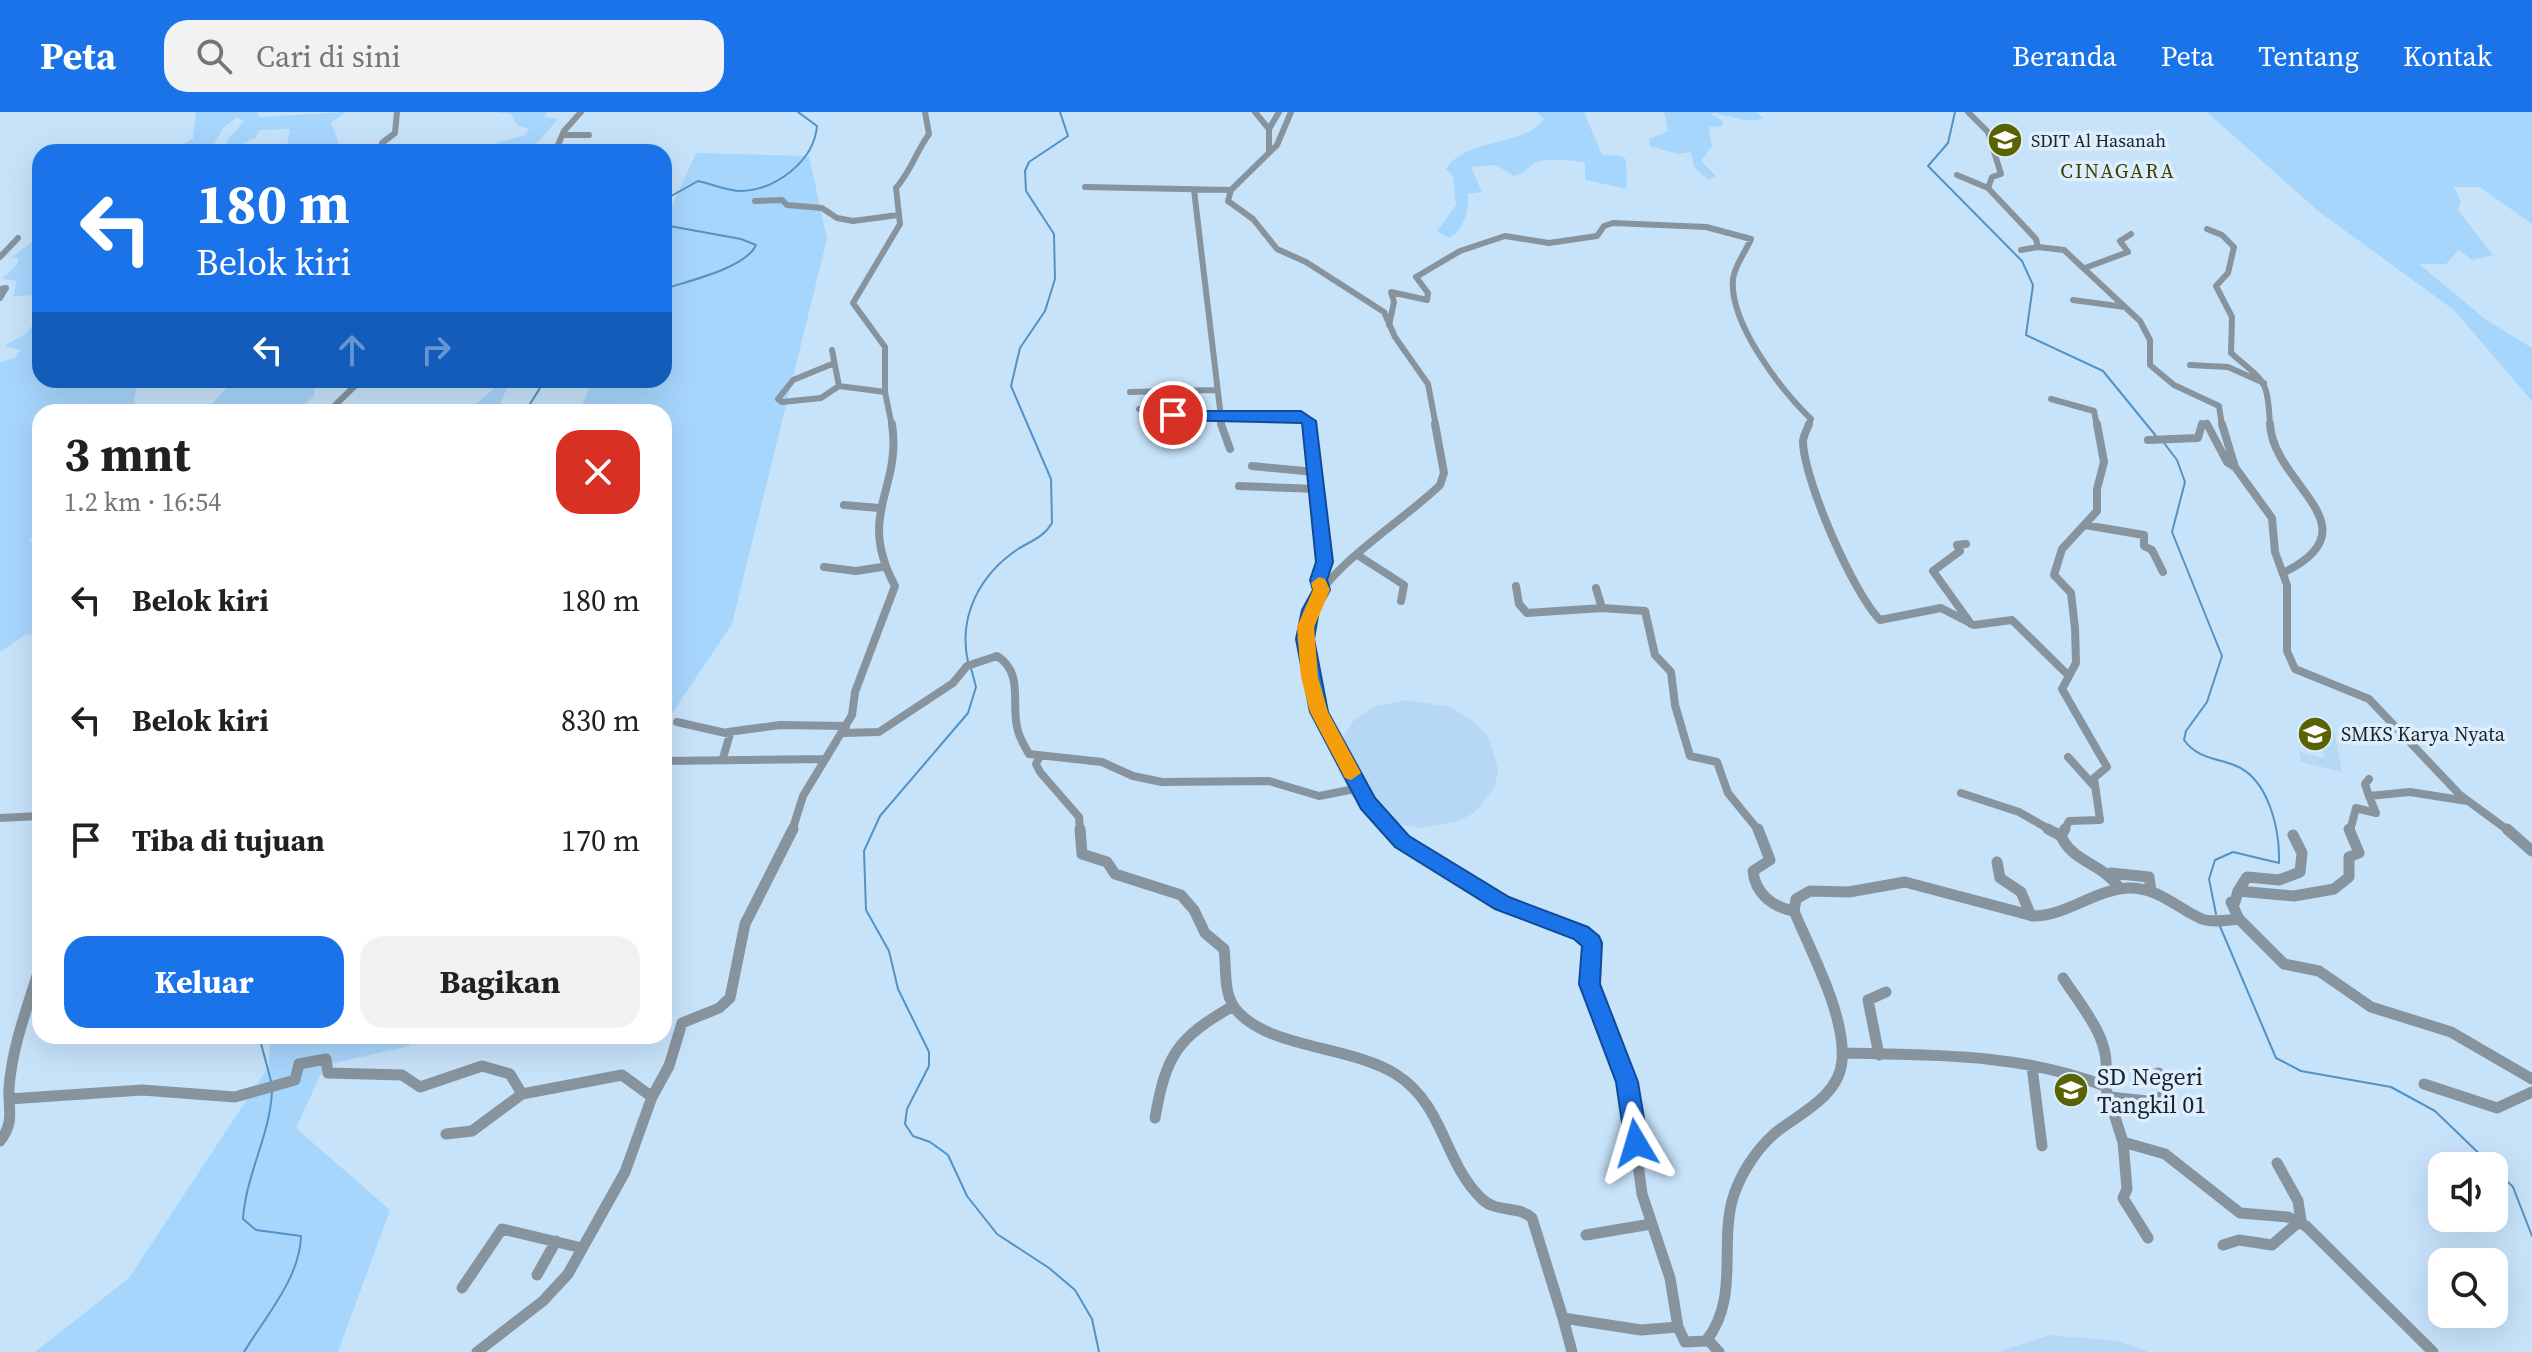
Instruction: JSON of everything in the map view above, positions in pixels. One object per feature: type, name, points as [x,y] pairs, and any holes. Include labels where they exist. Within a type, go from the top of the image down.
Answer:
[{"type":"street","points":[[382,144],[395,133],[397,112]]},
{"type":"street","points":[[559,144],[581,112]]},
{"type":"street","points":[[477,1352],[551,1294],[568,1274],[625,1172],[652,1097],[669,1066],[682,1023],[719,1008],[730,998],[745,924],[790,838],[803,796],[854,711],[856,686],[895,588],[882,567],[879,508],[894,440],[885,392],[883,342],[853,303],[900,224],[896,188],[911,171],[920,146],[929,134],[925,112]]},
{"type":"street","points":[[1255,112],[1269,129]]},
{"type":"street","points":[[1269,152],[1269,129],[1279,112]]},
{"type":"street","points":[[1291,112],[1277,145],[1231,190],[1229,203],[1255,221],[1270,244],[1378,306],[1390,328],[1416,362],[1431,395],[1443,480],[1322,590],[1306,627],[1309,677],[1319,712],[1360,788],[1388,829],[1420,855],[1502,903],[1581,933],[1592,943],[1589,984],[1630,1092],[1640,1182],[1672,1286],[1678,1327],[1685,1342],[1697,1344],[1708,1340],[1716,1329],[1724,1306],[1728,1215],[1737,1187],[1766,1141],[1834,1083],[1842,1067],[1842,1053],[1794,911],[1796,899],[1811,890],[1853,892],[1890,880],[1925,885],[2031,916],[2045,916],[2085,897],[2119,888],[2151,891],[2210,921],[2236,919]]},
{"type":"street","points":[[1968,112],[1988,132],[2001,174],[1992,177],[1988,188]]},
{"type":"street","points":[[564,135],[589,135]]},
{"type":"street","points":[[1957,175],[1988,188],[2036,239],[2038,247]]},
{"type":"street","points":[[1085,187],[1231,190]]},
{"type":"street","points":[[1194,190],[1218,416],[1230,449]]},
{"type":"street","points":[[755,201],[782,200],[787,205],[822,208],[837,218],[853,221],[898,215]]},
{"type":"street","points":[[1390,328],[1394,302],[1391,292],[1426,300],[1428,293],[1416,277],[1460,251],[1505,236],[1554,242],[1594,237],[1604,226],[1613,223],[1721,229],[1747,235],[1751,239],[1733,278],[1738,315],[1785,394],[1811,419],[1803,440],[1809,470],[1859,596],[1880,620],[1941,608],[1958,623],[1984,627],[2014,621],[2060,671],[2069,676]]},
{"type":"street","points":[[2207,229],[2222,235],[2234,247],[2228,273],[2216,286],[2232,317],[2231,353],[2258,373],[2264,383],[2272,423],[2272,444],[2314,502],[2323,529],[2322,545],[2314,558],[2285,572]]},
{"type":"street","points":[[2085,268],[2128,252],[2120,241],[2131,234]]},
{"type":"street","points":[[0,257],[18,238]]},
{"type":"street","points":[[2021,250],[2038,247],[2064,250],[2072,261],[2085,268],[2132,310],[2151,336],[2154,351],[2150,365],[2159,376],[2179,391],[2219,406],[2222,427],[2235,467],[2272,518],[2275,552],[2285,572],[2287,651],[2295,669],[2369,699],[2467,801],[2503,825],[2532,851]]},
{"type":"street","points":[[0,289],[6,288],[0,298]]},
{"type":"street","points":[[2073,300],[2106,302],[2132,310]]},
{"type":"street","points":[[832,350],[832,364],[839,386]]},
{"type":"street","points":[[832,364],[808,370],[781,391],[778,399],[782,402],[818,398],[833,394],[839,386]]},
{"type":"street","points":[[2190,365],[2228,367],[2264,383]]},
{"type":"street","points":[[839,386],[885,392]]},
{"type":"street","points":[[339,404],[354,388]]},
{"type":"street","points":[[1130,392],[1215,390]]},
{"type":"street","points":[[2051,399],[2094,411],[2104,469],[2097,489],[2097,511],[2062,549],[2054,573],[2073,598],[2077,660],[2062,689],[2107,767],[2094,777],[2099,821],[2069,821],[2061,836]]},
{"type":"street","points":[[1139,409],[1173,415],[1306,417],[1312,429],[1324,562],[1319,580],[1322,590]]},
{"type":"street","points":[[1173,415],[1176,441]]},
{"type":"street","points":[[2157,440],[2199,438],[2202,424],[2206,423],[2227,462],[2235,467]]},
{"type":"street","points":[[1252,466],[1271,464],[1286,471],[1315,472]]},
{"type":"street","points":[[1239,486],[1316,489]]},
{"type":"street","points":[[844,505],[879,508]]},
{"type":"street","points":[[2085,525],[2144,535],[2144,546],[2152,550],[2163,572]]},
{"type":"street","points":[[1966,544],[1957,545],[1960,551],[1933,571],[1971,624]]},
{"type":"street","points":[[1359,556],[1404,585],[1401,601]]},
{"type":"street","points":[[824,567],[856,571],[882,567]]},
{"type":"street","points":[[1516,586],[1519,604],[1527,613],[1602,608],[1645,611],[1655,655],[1671,672],[1675,705],[1690,756],[1717,762],[1728,793],[1752,820],[1770,853],[1770,860],[1753,871],[1752,878],[1771,904],[1794,911]]},
{"type":"street","points":[[1596,588],[1602,608]]},
{"type":"street","points":[[677,722],[728,732],[780,725],[844,729],[865,735],[879,732],[953,683],[970,664],[993,656],[1007,662],[1017,693],[1017,730],[1029,754],[1102,762],[1133,776],[1162,782],[1269,781],[1319,796],[1360,788]]},
{"type":"street","points":[[723,758],[732,738],[728,732]]},
{"type":"street","points":[[1040,756],[1036,764],[1043,779],[1081,820],[1082,854],[1107,862],[1115,874],[1163,887],[1188,902],[1205,933],[1224,949],[1224,983],[1233,1006],[1255,1025],[1366,1059],[1421,1093],[1433,1108],[1464,1175],[1483,1202],[1503,1210],[1526,1212],[1532,1218],[1572,1352]]},
{"type":"street","points":[[2068,757],[2095,787]]},
{"type":"street","points":[[672,761],[825,759]]},
{"type":"street","points":[[2238,891],[2294,896],[2334,889],[2335,885],[2349,877],[2349,857],[2359,853],[2348,827],[2354,821],[2355,810],[2376,813],[2365,784],[2369,779]]},
{"type":"street","points":[[2369,796],[2410,792],[2467,801]]},
{"type":"street","points":[[1961,793],[2019,812],[2061,836],[2072,855],[2111,873],[2149,877],[2151,891]]},
{"type":"street","points":[[0,818],[32,816]]},
{"type":"street","points":[[2293,835],[2301,849],[2300,872],[2279,880],[2247,877],[2235,902],[2231,902],[2236,919],[2284,964],[2319,971],[2371,1007],[2451,1032],[2532,1079]]},
{"type":"street","points":[[1997,862],[2000,878],[2017,886],[2027,898],[2031,916]]},
{"type":"street","points":[[2111,873],[2119,888]]},
{"type":"street","points":[[2063,978],[2104,1048],[2108,1073],[2103,1084]]},
{"type":"street","points":[[0,1141],[13,1122],[9,1099],[21,1028],[32,992]]},
{"type":"street","points":[[1879,1055],[1868,1000],[1886,992]]},
{"type":"street","points":[[1155,1118],[1163,1071],[1174,1047],[1198,1025],[1233,1006]]},
{"type":"street","points":[[1842,1053],[1992,1057],[2071,1073],[2103,1084],[2123,1142],[2127,1189],[2123,1198],[2132,1217],[2148,1238]]},
{"type":"street","points":[[9,1099],[142,1090],[235,1097],[295,1080],[301,1062],[321,1057],[326,1059],[328,1073],[402,1075],[420,1087],[482,1066],[490,1071],[510,1074],[522,1094]]},
{"type":"street","points":[[2032,1067],[2042,1146]]},
{"type":"street","points":[[2110,1097],[2147,1102],[2163,1098],[2168,1095],[2158,1073]]},
{"type":"street","points":[[446,1134],[472,1131],[522,1094],[622,1075],[652,1097]]},
{"type":"street","points":[[2424,1084],[2497,1108],[2532,1092]]},
{"type":"street","points":[[2123,1142],[2165,1154],[2240,1213],[2288,1217],[2299,1222],[2433,1352]]},
{"type":"street","points":[[2223,1245],[2239,1240],[2272,1245],[2299,1222],[2302,1215],[2298,1201],[2277,1163]]},
{"type":"street","points":[[1586,1235],[1651,1224]]},
{"type":"street","points":[[462,1288],[502,1229],[582,1248]]},
{"type":"street","points":[[537,1275],[556,1241]]},
{"type":"street","points":[[1563,1318],[1641,1330],[1678,1327]]},
{"type":"street","points":[[1708,1340],[1719,1352]]},
{"type":"shaded area","points":[[196,112],[257,112],[259,117],[346,112],[331,123],[339,144],[287,144],[290,129],[260,130],[255,138],[242,144],[228,144],[226,142],[244,121],[237,117],[223,128],[214,144],[184,144],[193,138]]},
{"type":"shaded area","points":[[497,112],[547,112],[545,117],[558,119],[536,144],[496,144],[524,136],[529,129],[517,125],[511,114]]},
{"type":"shaded area","points":[[1537,112],[1584,112],[1602,155],[1622,156],[1626,160],[1627,189],[1585,180],[1585,163],[1575,161],[1542,161],[1514,176],[1496,165],[1471,167],[1482,192],[1468,194],[1464,219],[1454,235],[1449,238],[1437,231],[1456,205],[1453,177],[1446,169],[1467,152],[1535,128],[1544,119]]},
{"type":"shaded area","points":[[1664,112],[1756,112],[1763,118],[1751,121],[1710,113],[1723,121],[1722,126],[1709,127],[1712,146],[1701,161],[1716,176],[1708,180],[1694,167],[1691,152],[1678,154],[1650,146],[1649,139],[1668,131]]},
{"type":"shaded area","points":[[2207,112],[2532,112],[2532,224],[2480,187],[2454,187],[2461,202],[2458,210],[2493,255],[2472,260],[2459,250],[2446,264],[2419,264],[2485,319],[2532,348],[2532,401],[2454,310],[2318,211]]},
{"type":"shaded area","points":[[696,153],[809,156],[827,239],[732,624],[672,713],[672,404],[582,404],[590,388],[672,388],[672,206]]},
{"type":"shaded area","points":[[32,242],[32,295],[13,296],[17,281],[2,279],[17,265],[19,258],[12,257]]},
{"type":"shaded area","points":[[32,325],[32,388],[136,388],[135,404],[32,404],[32,537],[28,541],[32,541],[32,634],[25,635],[0,652],[0,362],[15,358],[20,350],[4,346],[27,333]]},
{"type":"shaded area","points":[[226,388],[314,388],[314,396],[305,404],[212,404]]},
{"type":"shaded area","points":[[494,388],[507,388],[500,404],[476,404]]},
{"type":"shaded area","points":[[1407,700],[1450,707],[1477,724],[1489,739],[1498,769],[1495,787],[1474,813],[1456,822],[1419,828],[1387,821],[1351,796],[1338,770],[1339,743],[1354,720],[1376,706]]},
{"type":"shaded area","points":[[2319,727],[2334,731],[2342,772],[2301,762],[2299,752],[2324,758]]},
{"type":"shaded area","points":[[270,1044],[410,1046],[325,1065],[296,1128],[390,1210],[338,1352],[35,1352],[129,1278],[269,1066]]},
{"type":"shaded area","points":[[2050,1335],[2118,1341],[2149,1352],[1997,1352]]},
{"type":"waterway","points":[[672,196],[698,181],[741,191],[780,179],[801,162],[814,139],[817,126],[798,112]]},
{"type":"waterway","points":[[968,662],[966,629],[969,613],[982,584],[1004,559],[1041,535],[1052,523],[1051,479],[1011,386],[1020,348],[1045,311],[1055,279],[1054,234],[1026,191],[1025,171],[1029,162],[1068,136],[1060,112]]},
{"type":"waterway","points":[[1955,112],[1948,143],[1928,166],[2022,261],[2033,285],[2026,335],[2103,371],[2156,436]]},
{"type":"waterway","points":[[672,226],[741,239],[756,245],[750,253],[729,267],[672,287]]},
{"type":"waterway","points":[[530,404],[540,388]]},
{"type":"waterway","points":[[2164,443],[2177,460],[2185,482],[2172,532],[2222,656],[2207,702],[2186,731],[2184,740],[2201,754],[2234,765],[2256,781],[2270,806],[2277,836],[2279,863],[2233,852],[2215,860],[2209,879],[2216,914]]},
{"type":"waterway","points":[[971,668],[976,687],[968,713],[880,816],[864,851],[866,910],[889,951],[898,989],[929,1052],[929,1066],[907,1109],[905,1124],[913,1136],[930,1142],[948,1155],[967,1196],[997,1234],[1049,1268],[1075,1290],[1092,1319],[1099,1352]]},
{"type":"waterway","points":[[2219,924],[2276,1058],[2301,1071],[2391,1087],[2435,1111],[2477,1152]]},
{"type":"waterway","points":[[261,1044],[271,1081]]},
{"type":"waterway","points":[[244,1352],[288,1282],[295,1267],[301,1236],[256,1230],[243,1219],[267,1124],[272,1091]]},
{"type":"waterway","points":[[2508,1182],[2513,1187],[2532,1236]]},
{"type":"slow traffic","points":[[1319,583],[1322,590],[1306,627],[1309,677],[1319,712],[1351,773]]},
{"type":"place","name":"SDIT Al Hasanah","points":[[2005,140]]},
{"type":"place","name":"SMKS Karya Nyata","points":[[2315,734]]},
{"type":"place","name":"SD Negeri Tangkil 01","points":[[2071,1090]]},
{"type":"district","name":"CINAGARA","points":[[2118,171]]},
{"type":"route","points":[[1173,415],[1301,416],[1309,421],[1324,562],[1319,580],[1322,590],[1311,610],[1305,639],[1309,677],[1319,712],[1368,803],[1402,841],[1420,855],[1502,903],[1539,920],[1581,933],[1592,943],[1589,984],[1630,1092],[1636,1143]]}]
